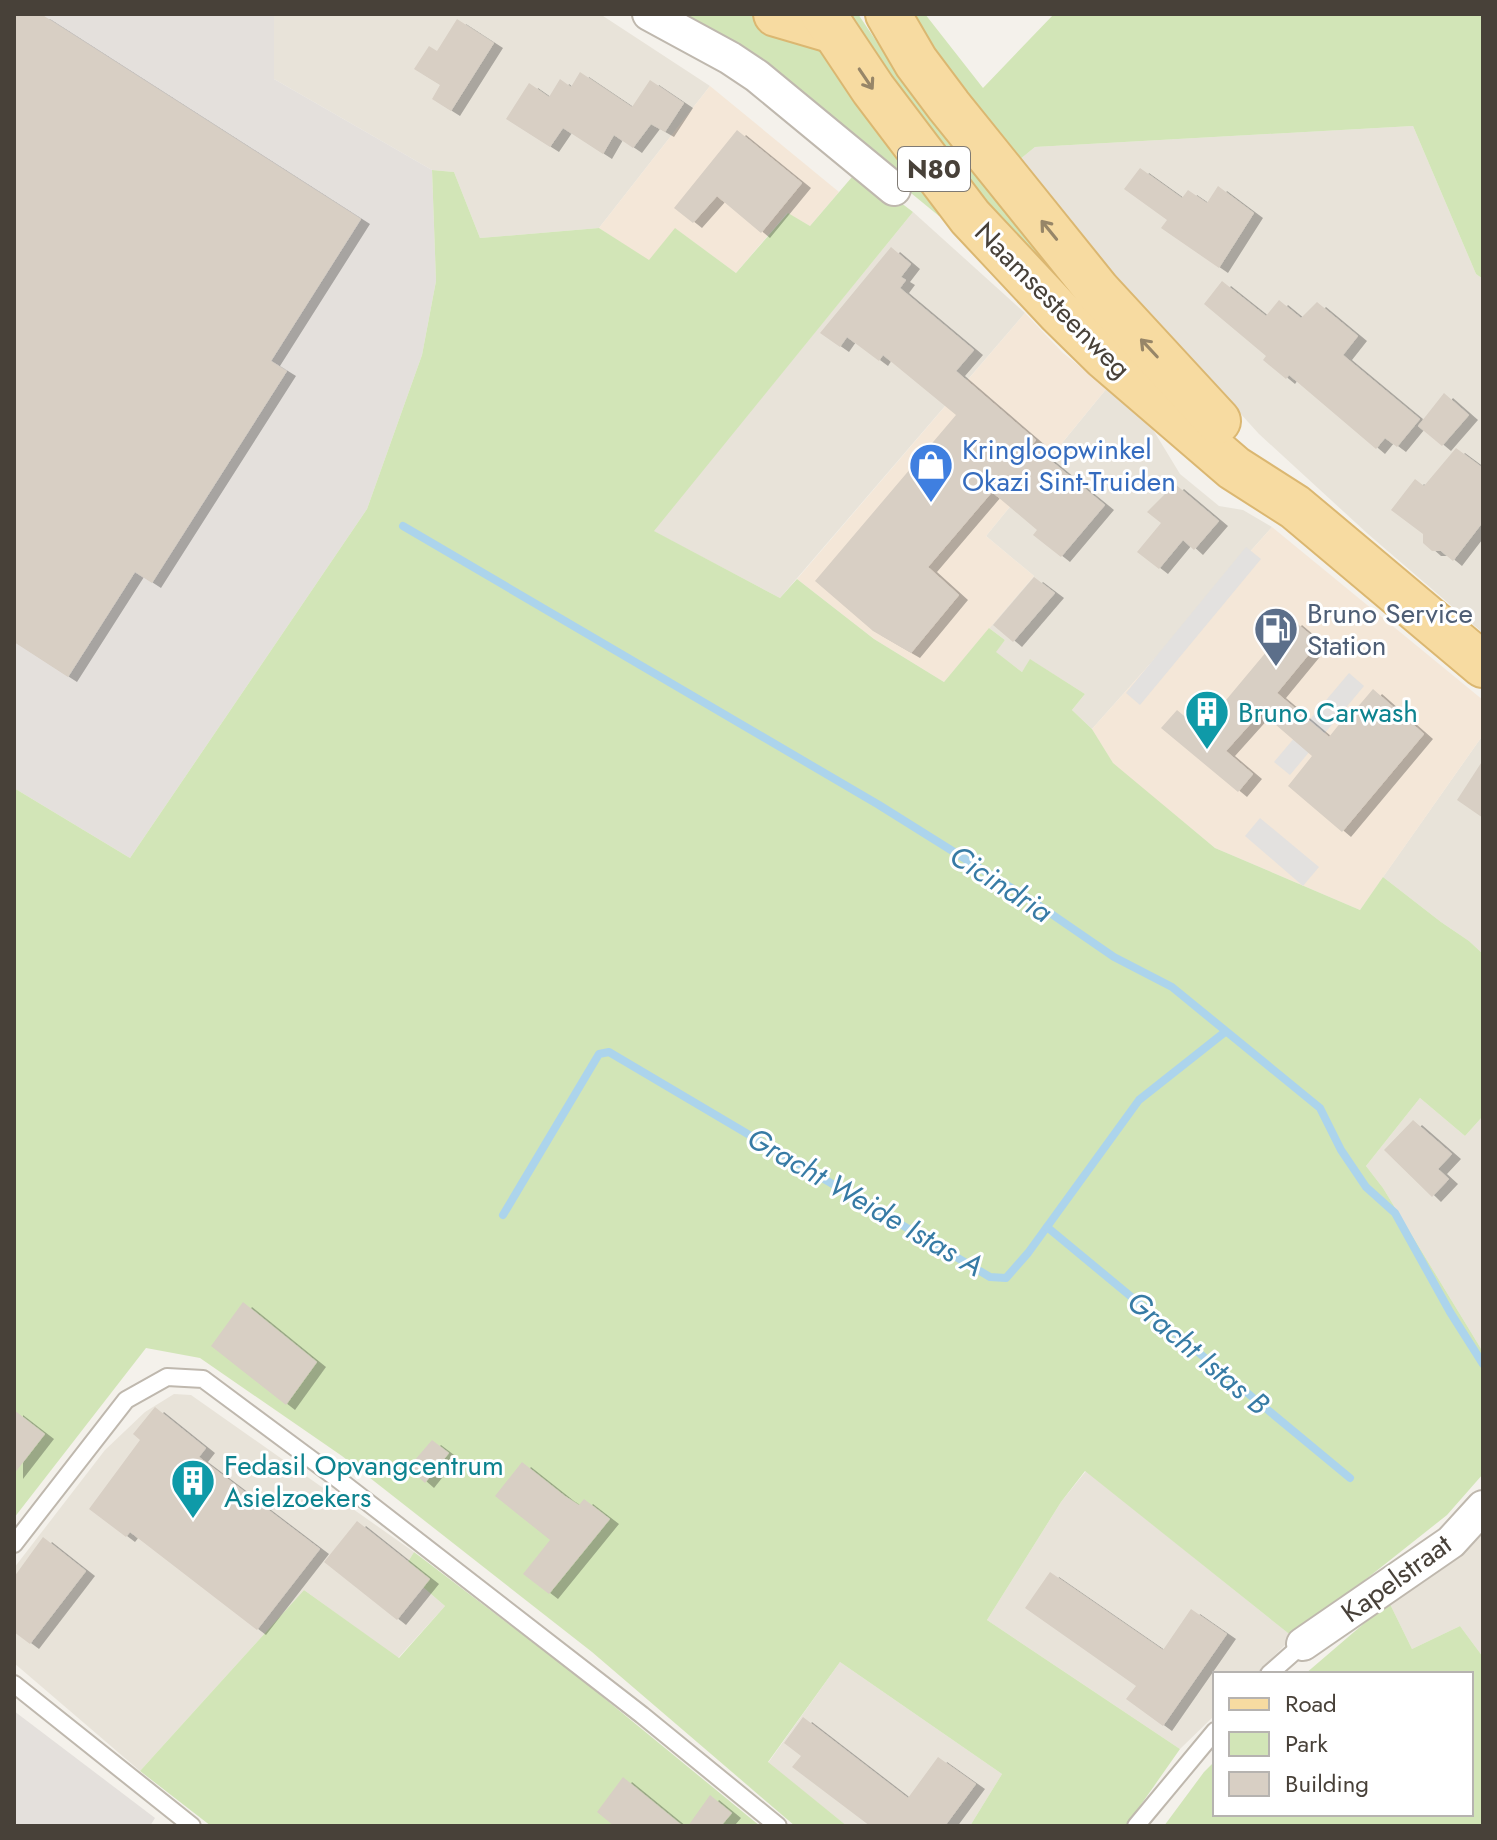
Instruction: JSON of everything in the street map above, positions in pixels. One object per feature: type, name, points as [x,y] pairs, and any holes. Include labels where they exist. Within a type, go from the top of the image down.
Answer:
[{"type":"main road","points":[[776,14],[843,20],[890,38],[916,62]]},
{"type":"main road","name":"Naamsesteenweg","points":[[888,14],[916,62],[1098,291],[1250,454],[1295,507]]},
{"type":"main road","name":"Naamsesteenweg","points":[[843,20],[873,89],[966,222],[1105,357],[1234,468],[1295,507],[1483,665]]},
{"type":"street","points":[[649,14],[757,76],[894,189]]},
{"type":"street","name":"Kapelstraat","points":[[1303,1644],[1451,1542],[1483,1507]]},
{"type":"lane","points":[[14,1544],[126,1400],[167,1377],[203,1379],[339,1480],[617,1696],[778,1826]]},
{"type":"lane","points":[[1271,1672],[1303,1644]]},
{"type":"lane","points":[[14,1684],[192,1826]]},
{"type":"lane","points":[[1136,1826],[1213,1733]]},
{"type":"shaded area","points":[[14,14],[274,14],[274,79],[432,170],[436,281],[422,355],[367,509],[130,858],[14,788]]},
{"type":"shaded area","points":[[274,14],[600,14],[710,86],[599,228],[480,238],[454,172],[432,170],[274,79]]},
{"type":"shaded area","points":[[710,86],[839,192],[810,226],[787,213],[736,273],[676,229],[649,261],[599,228]]},
{"type":"shaded area","points":[[1413,126],[1476,274],[1483,279],[1483,633],[1259,434],[1014,164],[1035,147]]},
{"type":"shaded area","points":[[913,212],[1025,313],[780,598],[653,531]]},
{"type":"shaded area","points":[[1025,313],[1063,353],[1107,388],[986,536],[1034,576],[944,682],[874,639],[797,579]]},
{"type":"shaded area","points":[[1107,388],[1149,423],[1180,474],[1219,506],[1243,510],[1272,527],[1092,729],[1072,710],[1085,694],[1031,660],[1022,672],[995,652],[1005,640],[989,628],[1034,576],[986,536]]},
{"type":"shaded area","points":[[1272,527],[1483,700],[1483,735],[1360,910],[1215,848],[1113,764],[1092,729]]},
{"type":"shaded area","points":[[1246,547],[1261,559],[1140,705],[1126,693]]},
{"type":"shaded area","points":[[1349,673],[1364,686],[1290,775],[1274,762]]},
{"type":"shaded area","points":[[1483,735],[1483,954],[1383,877]]},
{"type":"shaded area","points":[[1260,818],[1319,867],[1303,886],[1245,836]]},
{"type":"shaded area","points":[[1420,1098],[1465,1136],[1483,1116],[1483,1352],[1383,1188],[1366,1166]]},
{"type":"shaded area","points":[[174,1394],[191,1395],[414,1552],[403,1570],[445,1606],[398,1658],[304,1590],[140,1771],[14,1663],[14,1568],[105,1450],[145,1412]]},
{"type":"shaded area","points":[[1086,1471],[1293,1637],[1258,1672],[1213,1672],[1213,1717],[1180,1749],[987,1620],[1061,1502]]},
{"type":"shaded area","points":[[1483,1526],[1483,1657],[1460,1626],[1412,1649],[1389,1602]]},
{"type":"shaded area","points":[[840,1662],[1002,1774],[970,1826],[847,1826],[768,1763]]},
{"type":"shaded area","points":[[14,1711],[155,1818],[150,1826],[14,1826]]},
{"type":"green space","points":[[668,14],[751,14],[778,22],[821,44],[946,205],[939,216],[756,66]]},
{"type":"green space","points":[[834,14],[858,14],[922,109],[952,123],[1077,282],[1058,299]]},
{"type":"green space","points":[[904,14],[925,14],[983,88],[1054,14],[1483,14],[1483,279],[1476,274],[1413,126],[1035,147],[1014,164]]},
{"type":"green space","points":[[432,170],[454,172],[480,238],[599,228],[649,260],[675,228],[736,273],[788,213],[810,226],[858,170],[913,212],[654,531],[780,598],[797,579],[874,639],[944,682],[989,628],[1005,640],[996,652],[1022,672],[1030,659],[1085,694],[1072,710],[1092,729],[1113,763],[1215,848],[1360,910],[1383,877],[1483,954],[1483,1116],[1465,1136],[1420,1098],[1366,1166],[1383,1188],[1483,1352],[1483,1474],[1447,1515],[1293,1637],[1085,1471],[1061,1502],[987,1620],[1180,1749],[1126,1826],[970,1826],[1002,1774],[840,1662],[768,1762],[847,1826],[795,1826],[592,1652],[342,1456],[200,1358],[146,1348],[14,1518],[14,788],[130,858],[367,509],[422,355],[436,281]]},
{"type":"green space","points":[[414,1552],[576,1675],[760,1826],[211,1826],[140,1771],[304,1590],[399,1658],[445,1606],[403,1570]]},
{"type":"green space","points":[[1389,1602],[1412,1649],[1460,1626],[1483,1657],[1483,1826],[1164,1826],[1213,1763],[1213,1816],[1473,1816],[1473,1672],[1307,1672]]},
{"type":"building","points":[[14,14],[41,14],[361,219],[271,361],[287,371],[152,583],[135,572],[68,677],[14,642]]},
{"type":"building","points":[[457,19],[494,43],[451,111],[432,99],[440,85],[414,69],[429,46],[437,51]]},
{"type":"building","points":[[580,72],[632,107],[650,80],[684,103],[665,132],[651,124],[633,148],[614,135],[603,154],[563,128],[550,147],[506,119],[529,83],[549,97],[560,79],[571,87]]},
{"type":"building","points":[[737,130],[802,183],[761,233],[717,196],[693,223],[674,208]]},
{"type":"building","points":[[1140,168],[1182,198],[1188,190],[1207,203],[1218,186],[1254,213],[1219,268],[1161,228],[1167,220],[1124,189]]},
{"type":"building","points":[[891,247],[911,264],[901,277],[906,280],[900,288],[974,350],[956,371],[1036,440],[1032,445],[1105,505],[1061,557],[1033,535],[1037,530],[992,492],[928,567],[959,595],[911,653],[873,631],[815,581],[956,415],[883,355],[879,361],[847,337],[840,347],[820,333]]},
{"type":"building","points":[[1222,281],[1266,316],[1279,300],[1301,318],[1317,302],[1358,336],[1343,355],[1420,419],[1397,447],[1385,438],[1376,449],[1289,375],[1286,379],[1263,360],[1266,356],[1204,304]]},
{"type":"building","points":[[1444,393],[1469,415],[1442,446],[1418,426]]},
{"type":"building","points":[[1456,448],[1483,468],[1483,522],[1453,561],[1441,551],[1432,551],[1423,543],[1423,534],[1391,510],[1415,479],[1424,486]]},
{"type":"building","points":[[1175,484],[1219,521],[1194,550],[1183,540],[1159,569],[1137,552],[1161,523],[1147,512]]},
{"type":"building","points":[[1034,577],[1055,593],[1013,642],[993,625]]},
{"type":"building","points":[[1293,620],[1319,642],[1277,693],[1329,737],[1353,707],[1356,709],[1373,689],[1424,734],[1342,832],[1288,786],[1312,756],[1261,712],[1226,751],[1253,774],[1238,792],[1161,728],[1177,710],[1201,730]]},
{"type":"building","points":[[1483,760],[1483,818],[1457,800]]},
{"type":"building","points":[[1413,1120],[1452,1154],[1438,1169],[1449,1179],[1432,1197],[1384,1150]]},
{"type":"building","points":[[243,1302],[317,1362],[286,1405],[211,1346]]},
{"type":"building","name":"Fedasil Opvangcentrum Asielzoekers","points":[[155,1407],[206,1448],[199,1457],[320,1549],[257,1630],[130,1532],[126,1537],[89,1509],[140,1440],[133,1434]]},
{"type":"building","points":[[14,1410],[45,1434],[14,1474]]},
{"type":"building","points":[[432,1440],[449,1453],[425,1483],[408,1468]]},
{"type":"building","points":[[522,1462],[565,1496],[579,1505],[584,1499],[610,1519],[549,1594],[523,1574],[550,1540],[495,1496]]},
{"type":"building","points":[[357,1521],[430,1579],[397,1620],[324,1562]]},
{"type":"building","points":[[43,1537],[86,1571],[30,1644],[14,1632],[14,1577]]},
{"type":"building","points":[[1050,1572],[1163,1650],[1191,1609],[1227,1634],[1163,1726],[1126,1699],[1136,1686],[1025,1608]]},
{"type":"building","points":[[803,1717],[908,1798],[938,1757],[976,1784],[945,1826],[870,1826],[792,1767],[801,1756],[784,1743]]},
{"type":"building","points":[[623,1777],[683,1826],[614,1826],[597,1812]]},
{"type":"building","points":[[710,1795],[732,1813],[721,1826],[688,1826]]},
{"type":"waterway","name":"Cicindria","points":[[403,526],[879,805],[1034,902],[1114,957],[1172,987],[1320,1108],[1341,1150],[1366,1187],[1395,1213],[1483,1364]]},
{"type":"waterway","name":"Gracht Weide Istas A","points":[[503,1215],[599,1054],[609,1052],[990,1277],[1006,1278],[1028,1253],[1139,1100],[1225,1032]]},
{"type":"waterway","name":"Gracht Istas B","points":[[1047,1227],[1350,1478]]},
{"type":"place","name":"Kringloopwinkel Okazi Sint-Truiden","points":[[931,504]]},
{"type":"place","name":"Bruno Service Station","points":[[1276,668]]},
{"type":"place","name":"Bruno Carwash","points":[[1207,751]]},
{"type":"place","name":"Fedasil Opvangcentrum Asielzoekers","points":[[193,1520]]}]
